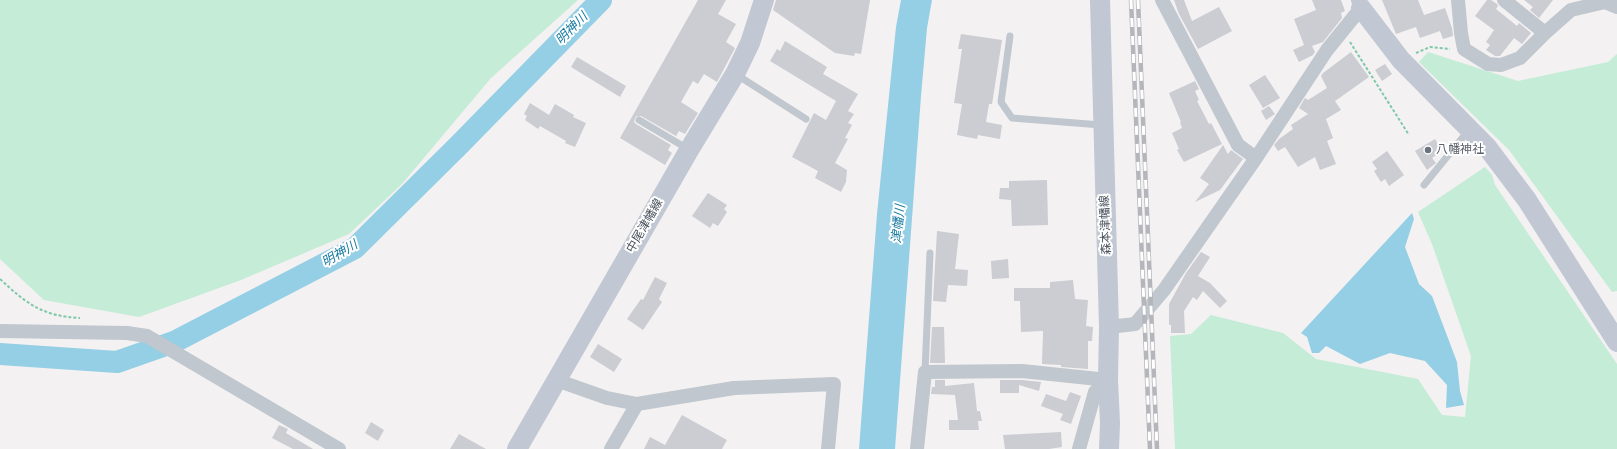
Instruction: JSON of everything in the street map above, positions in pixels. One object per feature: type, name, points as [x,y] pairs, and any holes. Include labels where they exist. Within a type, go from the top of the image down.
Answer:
[{"type":"main road","name":"中尾津幡線","points":[[517,449],[735,74],[750,44],[764,0]]},
{"type":"main road","name":"森本津幡線","points":[[1100,0],[1110,328],[1108,380],[1110,423],[1109,449]]},
{"type":"main road","points":[[1360,4],[1401,60],[1487,146],[1527,200],[1617,342]]},
{"type":"street","points":[[1162,0],[1238,145],[1256,158]]},
{"type":"street","points":[[1458,0],[1464,49],[1488,64],[1501,65],[1520,58],[1571,10],[1611,3]]},
{"type":"street","points":[[1504,0],[1545,33]]},
{"type":"street","points":[[1110,328],[1135,324],[1164,290],[1256,158],[1327,50],[1360,4]]},
{"type":"street","points":[[0,331],[127,333],[147,336],[175,354],[339,449]]},
{"type":"street","points":[[917,449],[925,372],[1022,371],[1108,380]]},
{"type":"street","points":[[556,380],[607,398],[637,404],[734,388],[834,384],[828,449]]},
{"type":"street","points":[[1079,449],[1095,392],[1108,380]]},
{"type":"street","points":[[611,449],[637,404]]},
{"type":"lane","points":[[1010,36],[1001,102],[1012,118],[1104,125]]},
{"type":"lane","points":[[735,74],[806,119]]},
{"type":"lane","points":[[639,120],[690,150]]},
{"type":"lane","points":[[1424,185],[1470,129]]},
{"type":"lane","points":[[925,372],[930,253]]},
{"type":"path","points":[[1342,31],[1409,135]]},
{"type":"path","points":[[1401,60],[1430,47],[1464,49]]},
{"type":"path","points":[[0,279],[19,297],[43,311],[69,317],[84,318]]},
{"type":"green space","points":[[0,0],[578,0],[491,78],[402,184],[349,234],[241,280],[139,317],[44,300],[0,259]]},
{"type":"green space","points":[[1428,52],[1518,81],[1608,62],[1617,54],[1617,291],[1612,292],[1509,150],[1419,62]]},
{"type":"green space","points":[[1485,167],[1492,175],[1495,185],[1617,364],[1617,449],[1175,449],[1170,336],[1191,334],[1211,315],[1283,333],[1316,359],[1418,379],[1442,415],[1465,417],[1471,356],[1432,244],[1418,212]]},
{"type":"water","name":"津幡川","points":[[901,0],[932,0],[927,28],[921,96],[895,449],[859,449],[877,214],[896,27]]},
{"type":"water","points":[[1412,213],[1414,219],[1405,247],[1419,284],[1432,296],[1457,362],[1460,391],[1464,405],[1446,408],[1447,385],[1425,361],[1390,353],[1360,364],[1326,346],[1319,353],[1312,353],[1307,337],[1301,333]]},
{"type":"building","points":[[698,0],[726,0],[718,14],[736,24],[726,42],[735,48],[717,82],[704,74],[698,84],[693,81],[681,102],[698,113],[685,134],[679,131],[676,136],[641,116],[637,116],[635,118],[634,122],[636,124],[671,145],[668,150],[672,153],[665,165],[620,138]]},
{"type":"building","points":[[776,0],[870,0],[861,54],[855,53],[854,56],[835,53],[773,10]]},
{"type":"building","points":[[1174,0],[1184,0],[1192,21],[1219,7],[1232,31],[1198,49],[1179,14]]},
{"type":"building","points":[[1312,0],[1341,0],[1345,11],[1341,13],[1342,18],[1323,42],[1312,46],[1315,52],[1313,55],[1299,62],[1293,50],[1304,45],[1294,19],[1316,10]]},
{"type":"building","points":[[1382,0],[1418,0],[1424,15],[1445,8],[1452,28],[1453,36],[1443,39],[1440,31],[1420,38],[1416,27],[1396,34]]},
{"type":"building","points":[[1487,0],[1491,0],[1497,4],[1498,6],[1496,9],[1517,26],[1519,23],[1531,33],[1522,44],[1514,38],[1500,56],[1495,56],[1486,50],[1490,45],[1486,42],[1494,30],[1475,16]]},
{"type":"building","points":[[1524,0],[1553,0],[1539,18],[1530,10],[1533,7]]},
{"type":"building","points":[[961,34],[1002,40],[992,104],[989,104],[986,122],[1002,125],[1000,139],[978,135],[977,139],[957,135],[962,104],[954,103],[962,49],[958,49]]},
{"type":"building","points":[[785,41],[827,67],[823,74],[858,94],[848,111],[854,114],[848,123],[852,125],[845,138],[848,139],[835,163],[847,170],[846,182],[841,192],[815,178],[818,171],[792,157],[814,113],[826,120],[836,101],[770,61],[777,49],[780,51]]},
{"type":"building","points":[[1351,52],[1369,77],[1335,101],[1341,110],[1326,119],[1333,138],[1327,141],[1336,164],[1320,170],[1315,157],[1298,167],[1285,147],[1278,151],[1274,145],[1279,139],[1293,129],[1291,125],[1308,114],[1299,108],[1305,98],[1308,100],[1327,88],[1321,76],[1323,73]]},
{"type":"building","points":[[577,57],[626,86],[620,97],[571,67]]},
{"type":"building","points":[[1385,64],[1392,74],[1382,81],[1375,70]]},
{"type":"building","points":[[1265,75],[1280,98],[1263,108],[1249,85]]},
{"type":"building","points":[[1195,81],[1199,89],[1195,91],[1199,100],[1197,101],[1222,144],[1184,162],[1177,150],[1179,149],[1172,133],[1182,128],[1181,122],[1169,93]]},
{"type":"building","points":[[530,103],[549,115],[555,104],[574,115],[573,117],[586,123],[575,147],[565,143],[566,141],[540,126],[538,129],[525,120],[527,116],[524,114]]},
{"type":"building","points":[[1269,106],[1275,114],[1266,120],[1261,111]]},
{"type":"building","points":[[1435,139],[1442,151],[1432,158],[1436,163],[1427,170],[1415,151]]},
{"type":"building","points":[[1223,145],[1228,154],[1231,150],[1243,159],[1220,190],[1195,202],[1209,184],[1200,178]]},
{"type":"building","points":[[1387,151],[1404,175],[1389,186],[1385,179],[1381,182],[1374,171],[1377,169],[1372,162]]},
{"type":"building","points":[[1047,180],[1048,225],[1012,226],[1011,200],[999,199],[1000,188],[1009,188],[1009,181]]},
{"type":"building","points":[[708,193],[727,205],[724,209],[727,212],[718,226],[713,223],[710,228],[692,216]]},
{"type":"building","points":[[937,231],[959,234],[955,269],[968,270],[967,286],[948,285],[946,302],[933,301]]},
{"type":"building","points":[[1201,252],[1210,257],[1198,276],[1210,283],[1227,301],[1220,308],[1203,291],[1197,300],[1193,297],[1184,311],[1185,333],[1171,333],[1171,325],[1169,325],[1169,304],[1186,273]]},
{"type":"building","points":[[1008,259],[1009,278],[992,279],[991,261]]},
{"type":"building","points":[[655,277],[667,283],[659,299],[662,302],[643,330],[627,319],[641,299],[643,300]]},
{"type":"building","points":[[1073,280],[1075,299],[1088,300],[1086,326],[1093,327],[1092,341],[1088,341],[1088,369],[1042,364],[1043,331],[1021,332],[1020,301],[1014,301],[1014,288],[1050,288],[1050,282]]},
{"type":"building","points":[[932,327],[944,327],[945,363],[930,363]]},
{"type":"building","points":[[598,344],[622,359],[614,372],[590,357]]},
{"type":"building","points":[[935,380],[945,380],[945,386],[974,383],[977,411],[980,411],[982,421],[978,421],[979,430],[949,430],[949,420],[958,420],[955,395],[931,394],[932,387],[935,387]]},
{"type":"building","points":[[1000,380],[1041,382],[1039,391],[1019,385],[1019,393],[1000,393]]},
{"type":"building","points":[[1070,392],[1081,396],[1071,424],[1060,420],[1063,414],[1041,406],[1046,394],[1066,401]]},
{"type":"building","points":[[682,415],[727,440],[722,449],[644,449],[650,437],[665,445]]},
{"type":"building","points":[[371,422],[384,430],[378,441],[365,433]]},
{"type":"building","points":[[279,425],[288,429],[286,433],[313,449],[293,449],[272,438]]},
{"type":"building","points":[[1061,432],[1062,447],[1049,449],[1005,449],[1003,435]]},
{"type":"building","points":[[459,434],[486,449],[450,449]]},
{"type":"waterway","name":"明神川","points":[[0,354],[117,362],[174,342],[355,248],[459,145],[601,0]]},
{"type":"railway","points":[[1131,0],[1150,449]]},
{"type":"railway","points":[[1138,0],[1157,449]]},
{"type":"place","name":"八幡神社","points":[[1428,150]]}]
